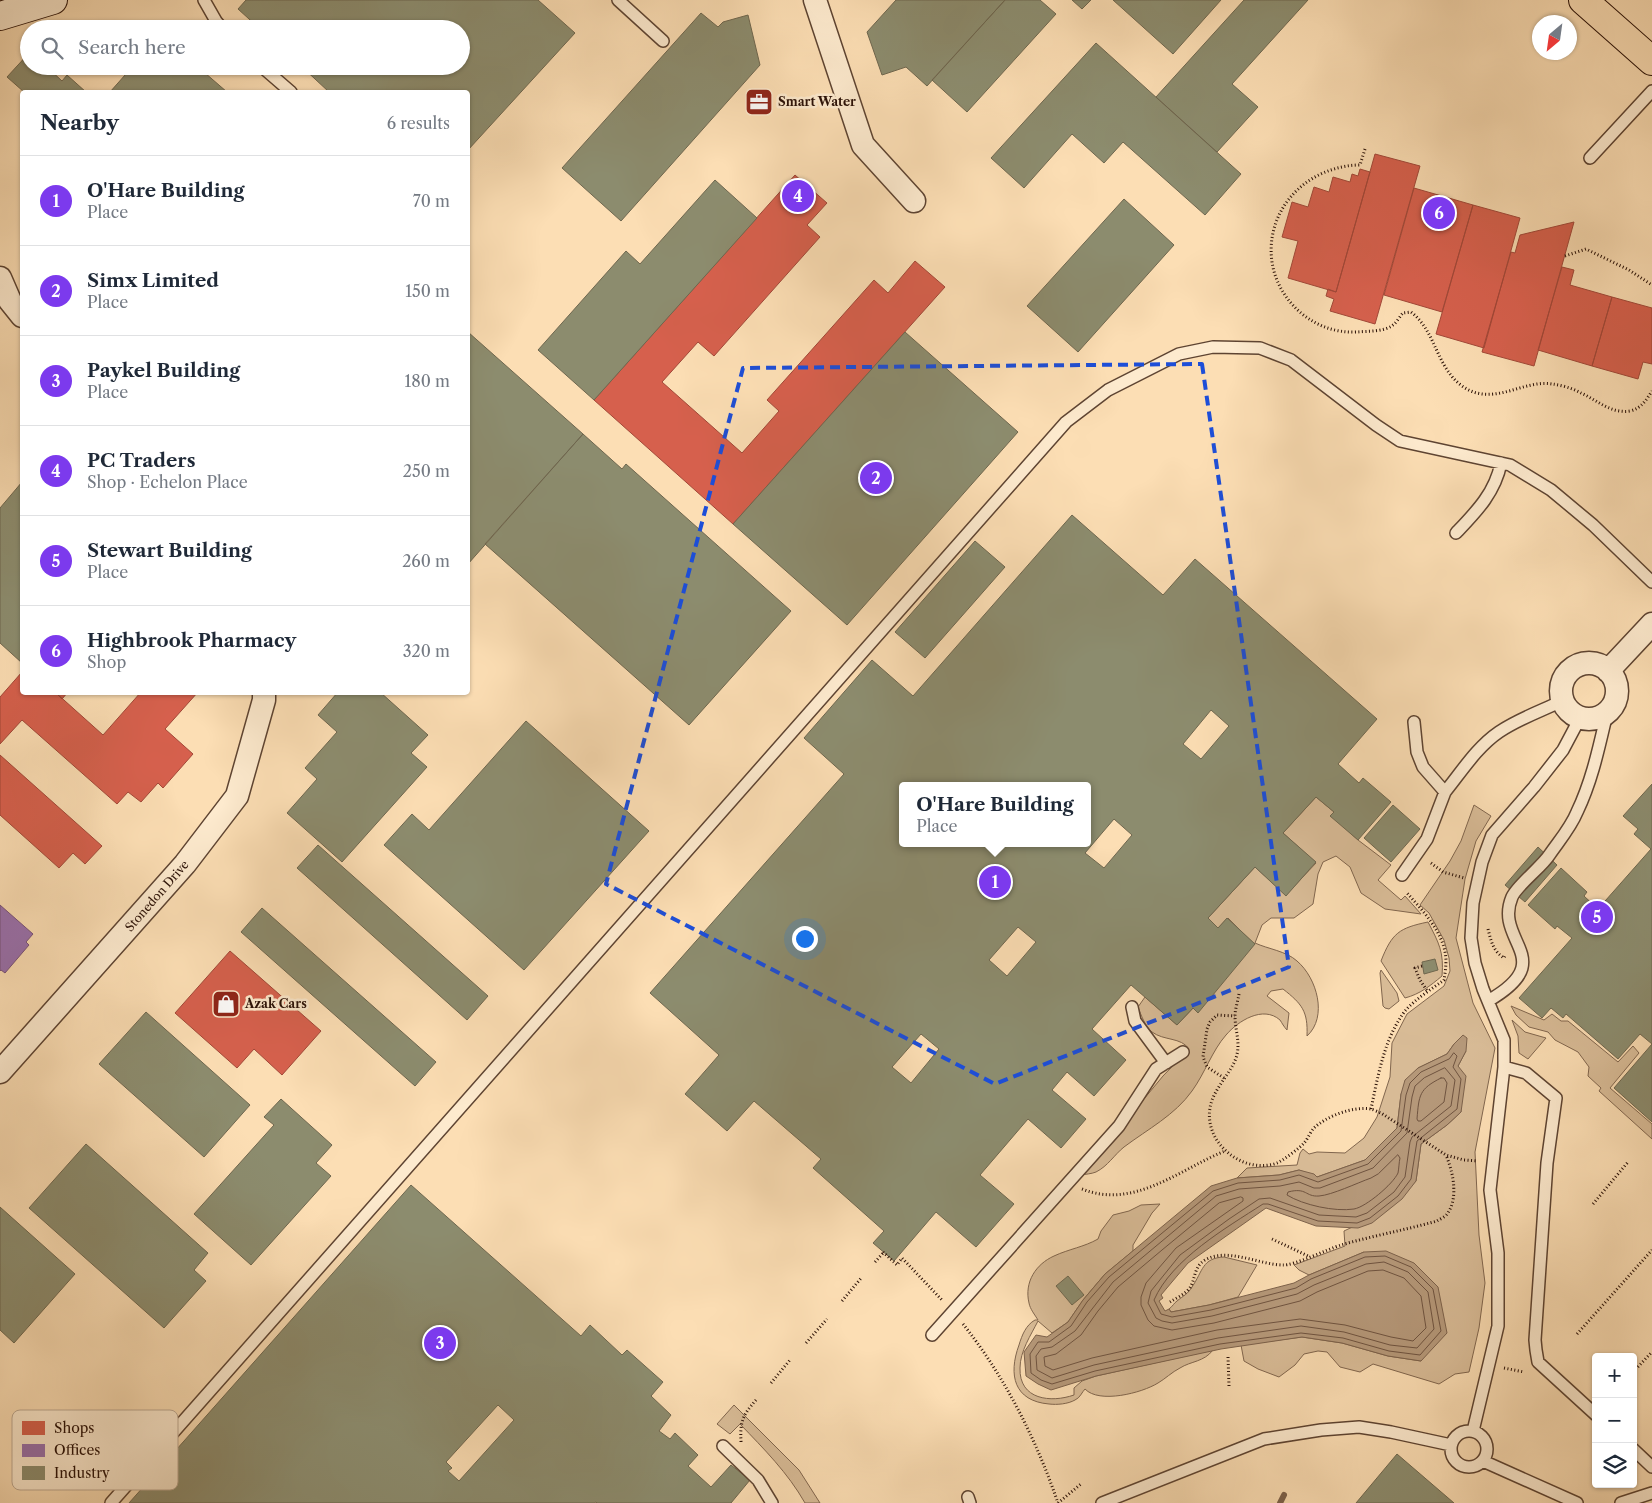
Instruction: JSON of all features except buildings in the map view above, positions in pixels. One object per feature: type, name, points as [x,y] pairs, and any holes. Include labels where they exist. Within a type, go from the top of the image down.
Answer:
[{"type":"main road","points":[[0,16],[53,0]]},
{"type":"main road","points":[[1583,0],[1652,61]]},
{"type":"street","points":[[815,0],[863,145],[914,201]]},
{"type":"street","points":[[0,278],[11,309]]},
{"type":"street","points":[[1608,671],[1652,624]]},
{"type":"street","points":[[1589,663],[1599,665],[1608,671],[1614,679],[1617,688],[1613,706],[1599,718],[1589,720],[1580,718],[1566,709],[1562,701],[1560,690],[1563,680],[1569,671],[1578,665],[1589,663]]},
{"type":"street","name":"Stonedon Drive","points":[[0,1072],[185,864],[237,796],[264,695]]},
{"type":"lane","points":[[618,0],[663,41]]},
{"type":"lane","points":[[207,1],[216,20]]},
{"type":"lane","points":[[271,75],[289,90]]},
{"type":"lane","points":[[1590,158],[1652,91]]},
{"type":"lane","points":[[178,1427],[1066,422],[1108,390],[1179,354],[1213,347],[1260,348],[1291,360],[1400,442],[1510,465],[1551,490],[1592,525],[1652,582]]},
{"type":"lane","points":[[1456,533],[1490,495],[1498,476],[1500,463]]},
{"type":"lane","points":[[1402,875],[1427,839],[1445,792],[1473,756],[1499,732],[1562,701]]},
{"type":"lane","points":[[1488,1001],[1502,993],[1521,974],[1523,962],[1510,919],[1509,909],[1512,896],[1549,856],[1577,814],[1599,750],[1607,713]]},
{"type":"lane","points":[[1473,1431],[1498,1326],[1498,1253],[1490,1190],[1504,1067],[1504,1040],[1482,989],[1475,963],[1471,938],[1473,903],[1482,862],[1492,834],[1534,787],[1563,750],[1580,718]]},
{"type":"lane","points":[[1414,722],[1417,752],[1423,766],[1445,792]]},
{"type":"lane","points":[[1132,1007],[1135,1021],[1166,1063]]},
{"type":"lane","points":[[932,1335],[1120,1126],[1156,1069],[1183,1052]]},
{"type":"lane","points":[[1504,1067],[1526,1072],[1556,1098],[1547,1164],[1535,1340],[1538,1362],[1592,1411]]},
{"type":"lane","points":[[1102,1503],[1264,1439],[1321,1430],[1359,1427],[1451,1445]]},
{"type":"lane","points":[[1473,1431],[1478,1433],[1486,1442],[1487,1454],[1483,1461],[1475,1466],[1463,1466],[1454,1460],[1451,1445],[1454,1439],[1462,1432],[1473,1431]]},
{"type":"lane","points":[[723,1446],[758,1480],[772,1503]]},
{"type":"lane","points":[[1637,1453],[1652,1467]]},
{"type":"lane","points":[[1483,1461],[1577,1503]]},
{"type":"lane","points":[[111,1503],[122,1490]]},
{"type":"lane","points":[[1621,1503],[1652,1494]]},
{"type":"path","points":[[1365,149],[1360,165],[1351,165],[1328,171],[1314,177],[1289,197],[1272,239],[1270,255],[1273,272],[1280,290],[1290,304],[1317,325],[1332,330],[1354,332],[1383,330],[1393,325],[1402,313],[1411,312],[1423,323],[1430,333],[1446,370],[1462,386],[1473,392],[1501,394],[1550,383],[1582,393],[1609,409],[1630,411],[1638,408],[1645,402],[1652,391]]},
{"type":"path","points":[[1565,256],[1586,249],[1630,270],[1652,285]]},
{"type":"path","points":[[1431,863],[1443,872],[1465,878]]},
{"type":"path","points":[[1370,1109],[1382,1060],[1392,1034],[1406,1010],[1444,980],[1446,961],[1444,948],[1426,915],[1407,893]]},
{"type":"path","points":[[1487,921],[1493,948],[1504,958],[1506,955]]},
{"type":"path","points":[[1422,966],[1415,968],[1428,992]]},
{"type":"path","points":[[1239,994],[1235,1016],[1239,1039],[1236,1058],[1210,1107],[1210,1123],[1215,1137],[1227,1152],[1250,1165],[1278,1163],[1302,1146],[1314,1128],[1334,1116],[1342,1112],[1370,1109],[1381,1113],[1446,1155],[1464,1160],[1478,1161]]},
{"type":"path","points":[[1224,1078],[1207,1067],[1203,1057],[1207,1029],[1210,1022],[1217,1016],[1235,1016]]},
{"type":"path","points":[[1069,1182],[1084,1190],[1097,1193],[1127,1194],[1163,1183],[1207,1158],[1227,1152]]},
{"type":"path","points":[[1170,1302],[1190,1288],[1195,1271],[1199,1265],[1214,1256],[1243,1257],[1259,1262],[1285,1266],[1342,1245],[1392,1234],[1437,1221],[1447,1214],[1453,1199],[1452,1169],[1446,1155]]},
{"type":"path","points":[[1592,1204],[1628,1162]]},
{"type":"path","points":[[1272,1239],[1309,1256]]},
{"type":"path","points":[[1577,1334],[1652,1250]]},
{"type":"path","points":[[875,1262],[883,1252],[897,1264],[902,1258],[953,1312],[981,1347],[1025,1422],[1058,1503],[1081,1484]]},
{"type":"path","points":[[842,1301],[862,1277]]},
{"type":"path","points":[[806,1343],[826,1319]]},
{"type":"path","points":[[1637,1368],[1652,1352]]},
{"type":"path","points":[[1228,1358],[1229,1386]]},
{"type":"path","points":[[771,1383],[790,1360]]},
{"type":"path","points":[[1503,1368],[1524,1372]]},
{"type":"path","points":[[741,1424],[745,1412],[756,1400]]},
{"type":"highlighted area","points":[[1202,364],[1289,967],[995,1084],[606,884],[743,368]]},
{"type":"shaded area","points":[[1316,797],[1334,812],[1331,815],[1358,840],[1391,865],[1378,880],[1401,900],[1405,896],[1421,914],[1385,909],[1361,893],[1350,867],[1336,856],[1323,862],[1318,874],[1313,904],[1294,918],[1271,918],[1262,925],[1255,943],[1293,958],[1304,968],[1310,977],[1317,998],[1318,1008],[1317,1019],[1307,1036],[1305,1014],[1295,999],[1283,989],[1271,991],[1267,996],[1289,1013],[1287,1030],[1280,1020],[1266,1014],[1259,1014],[1244,1020],[1221,1041],[1197,1084],[1178,1107],[1124,1147],[1100,1170],[1081,1175],[1163,1076],[1189,1049],[1182,1043],[1152,1032],[1145,1024],[1138,1007],[1145,997],[1177,1025],[1254,944],[1228,918],[1218,928],[1208,918],[1255,867],[1286,895],[1316,863],[1283,833]]},
{"type":"shaded area","points":[[1474,805],[1491,816],[1476,841],[1465,879],[1456,938],[1473,1003],[1495,1048],[1475,1152],[1479,1235],[1485,1283],[1479,1328],[1469,1372],[1455,1374],[1439,1384],[1373,1364],[1360,1372],[1340,1367],[1327,1352],[1318,1351],[1304,1354],[1295,1365],[1279,1377],[1244,1361],[1241,1345],[1302,1337],[1342,1343],[1388,1356],[1421,1361],[1364,1252],[1309,1275],[1294,1265],[1345,1246],[1344,1231],[1388,1210],[1416,1181],[1421,1144],[1461,1112],[1458,1066],[1466,1051],[1454,1044],[1447,1054],[1418,1068],[1401,1094],[1397,1128],[1365,1160],[1317,1177],[1299,1170],[1279,1175],[1237,1178],[1247,1168],[1297,1165],[1303,1149],[1309,1154],[1317,1152],[1345,1153],[1364,1138],[1377,1117],[1390,1077],[1392,1043],[1407,1014],[1444,986],[1450,971],[1444,940],[1429,913],[1420,905],[1450,861],[1461,841]]},
{"type":"shaded area","points":[[1428,922],[1440,948],[1442,976],[1425,989],[1405,998],[1381,961],[1389,944],[1398,933],[1410,927]]},
{"type":"shaded area","points":[[1381,970],[1397,993],[1399,1001],[1389,1009],[1383,1006]]},
{"type":"shaded area","points":[[1511,1006],[1544,1020],[1552,1014],[1561,1021],[1568,1021],[1618,1062],[1633,1046],[1639,1053],[1610,1088],[1652,1124],[1652,1139],[1599,1091],[1601,1088],[1588,1076],[1589,1067],[1578,1052],[1555,1040],[1548,1032],[1529,1027],[1516,1015]]},
{"type":"shaded area","points":[[1512,1020],[1525,1032],[1546,1038],[1528,1059],[1519,1053],[1518,1036]]},
{"type":"shaded area","points":[[1160,1204],[1152,1213],[1133,1245],[1133,1251],[1105,1274],[1083,1300],[1068,1322],[1052,1333],[1038,1321],[1022,1355],[1020,1362],[1021,1379],[1031,1393],[1056,1399],[1074,1395],[1074,1388],[1082,1381],[1096,1376],[1213,1350],[1206,1357],[1174,1371],[1151,1387],[1132,1393],[1100,1396],[1085,1389],[1077,1399],[1059,1404],[1037,1402],[1028,1398],[1017,1385],[1014,1376],[1014,1366],[1023,1334],[1029,1325],[1038,1320],[1030,1307],[1028,1295],[1030,1281],[1037,1269],[1048,1259],[1098,1239],[1101,1231],[1113,1215],[1129,1211],[1141,1205]]},
{"type":"shaded area","points":[[1224,1257],[1257,1265],[1238,1297],[1171,1312],[1169,1309],[1189,1291],[1204,1266],[1211,1260]]},
{"type":"shaded area","points":[[734,1405],[799,1470],[820,1503],[805,1503],[783,1471],[740,1424],[730,1434],[717,1424]]},
{"type":"water","points":[[1463,1035],[1467,1038],[1466,1051],[1458,1066],[1466,1076],[1461,1112],[1421,1144],[1416,1181],[1402,1199],[1372,1223],[1358,1228],[1316,1226],[1266,1208],[1188,1263],[1161,1295],[1163,1298],[1159,1301],[1165,1311],[1169,1309],[1171,1312],[1209,1305],[1294,1283],[1364,1252],[1386,1251],[1414,1263],[1438,1287],[1447,1333],[1421,1361],[1388,1356],[1342,1343],[1302,1337],[1221,1349],[1096,1376],[1051,1390],[1026,1376],[1024,1352],[1036,1335],[1047,1337],[1068,1322],[1083,1300],[1105,1274],[1211,1186],[1237,1178],[1279,1175],[1299,1170],[1314,1174],[1317,1177],[1365,1160],[1397,1128],[1401,1094],[1405,1080],[1418,1068],[1447,1054]]},
{"type":"waterway","points":[[1280,1503],[1284,1495]]},
{"type":"place","name":"Smart Water","points":[[759,102]]},
{"type":"place","name":"PC Traders","points":[[798,196]]},
{"type":"place","name":"Highbrook Pharmacy","points":[[1439,213]]},
{"type":"place","name":"Simx Limited","points":[[876,478]]},
{"type":"place","name":"O'Hare Building","points":[[995,882]]},
{"type":"place","name":"Stewart Building","points":[[1597,917]]},
{"type":"place","name":"Azak Cars","points":[[226,1004]]},
{"type":"place","name":"Paykel Building","points":[[440,1343]]}]
